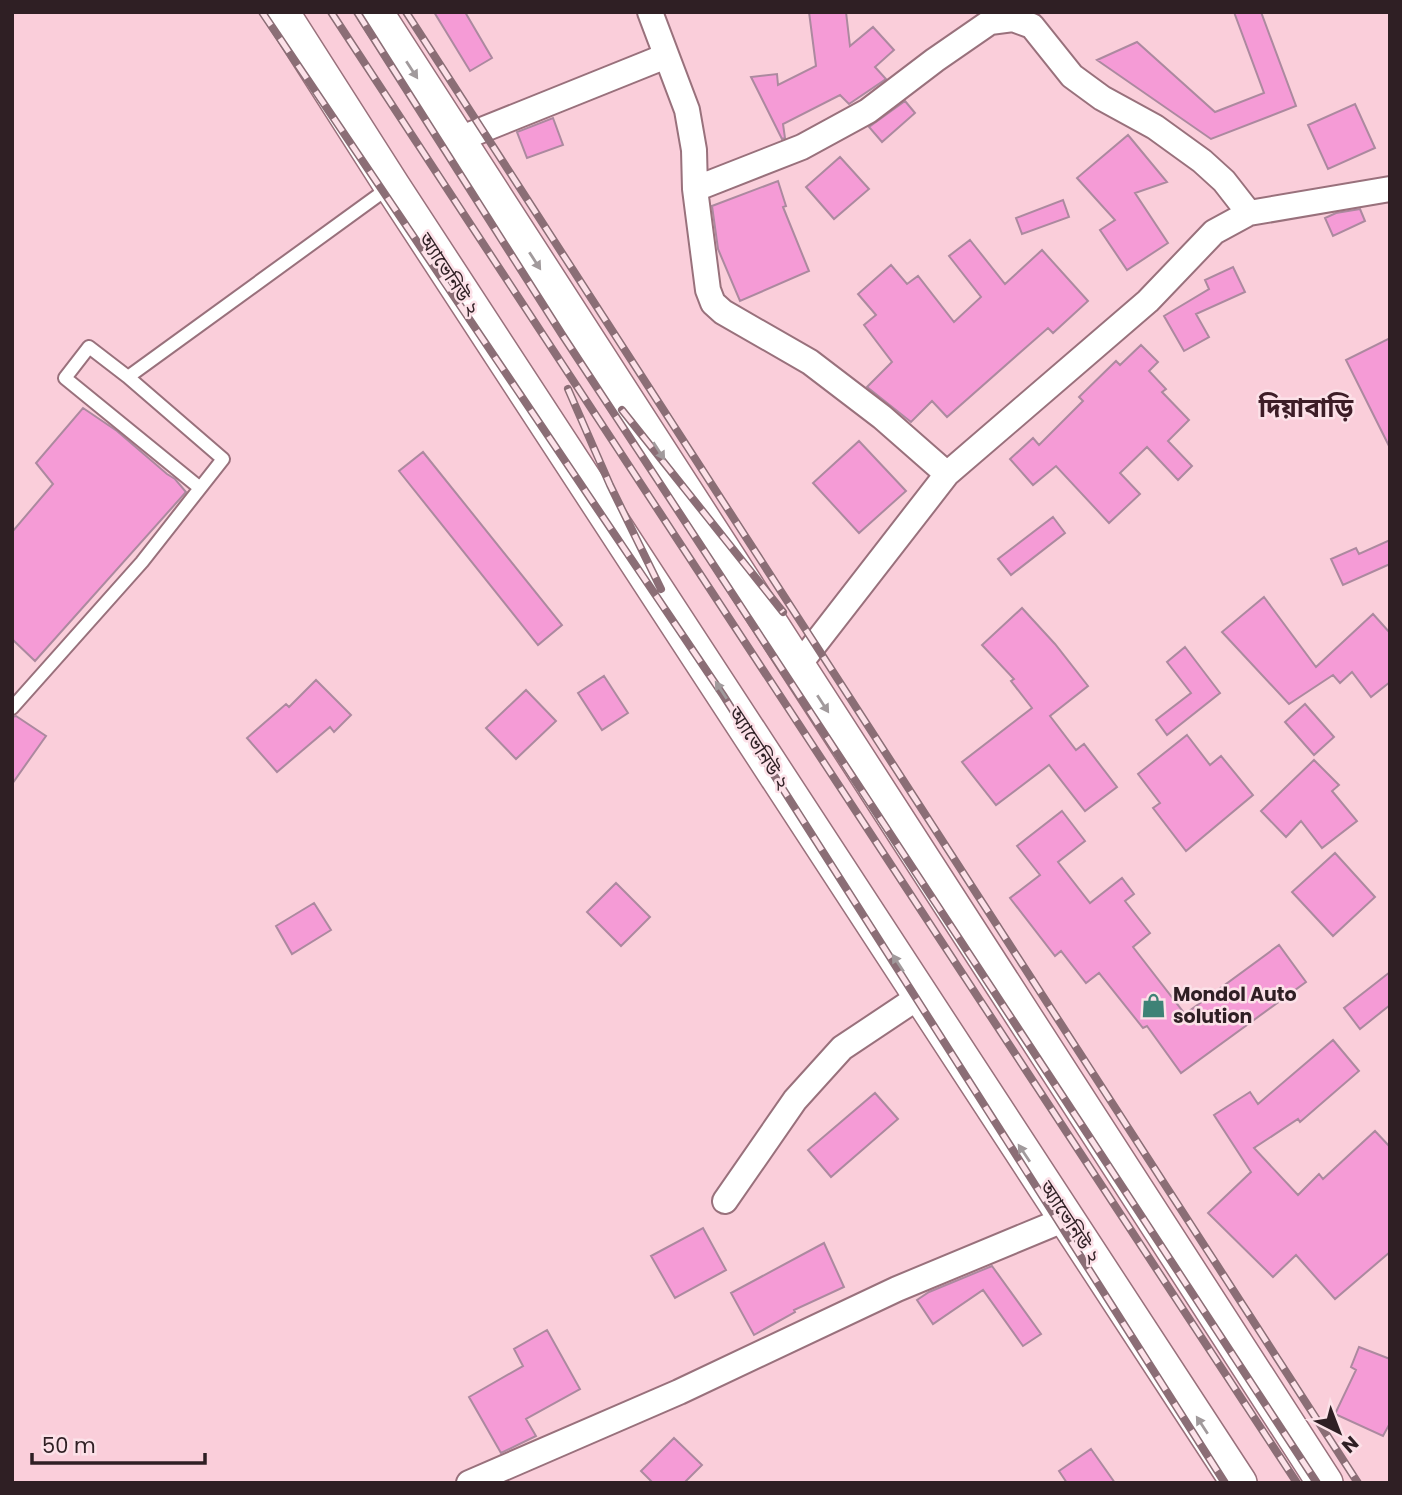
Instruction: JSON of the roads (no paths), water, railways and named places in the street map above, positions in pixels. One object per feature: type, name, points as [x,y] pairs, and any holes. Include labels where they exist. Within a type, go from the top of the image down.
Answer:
[{"type":"main road","name":"অ্যাভেনিউ ২","points":[[281,12],[1239,1483]]},
{"type":"main road","points":[[374,12],[1325,1483]]},
{"type":"street","points":[[650,12],[687,110],[694,150],[695,189],[708,290],[713,303],[723,312],[810,362],[882,417],[947,474]]},
{"type":"street","points":[[695,189],[802,147],[868,111],[990,22],[1013,19],[1032,26],[1072,75],[1082,83],[1102,98],[1155,127],[1202,161],[1224,181],[1250,213]]},
{"type":"street","points":[[457,140],[666,56]]},
{"type":"street","points":[[798,666],[947,474],[1148,301],[1214,232],[1250,213],[1390,189]]},
{"type":"street","points":[[724,1201],[795,1100],[842,1048],[920,996]]},
{"type":"street","points":[[470,1483],[678,1391],[897,1289],[1068,1219]]},
{"type":"lane","points":[[128,377],[392,186]]},
{"type":"lane","points":[[12,708],[142,562],[223,459],[89,347],[65,378],[200,488]]},
{"type":"railway","points":[[262,12],[723,695],[1225,1483]]},
{"type":"railway","points":[[331,12],[1297,1483]]},
{"type":"railway","points":[[357,12],[563,336],[1317,1483]]},
{"type":"railway","points":[[406,12],[1358,1483]]},
{"type":"railway","points":[[568,389],[610,485],[661,589]]},
{"type":"railway","points":[[622,410],[783,612]]},
{"type":"place","name":"Mondol Auto solution","points":[[1153,1005]]},
{"type":"district","name":"দিয়াবাড়ি","points":[[1306,408]]}]
